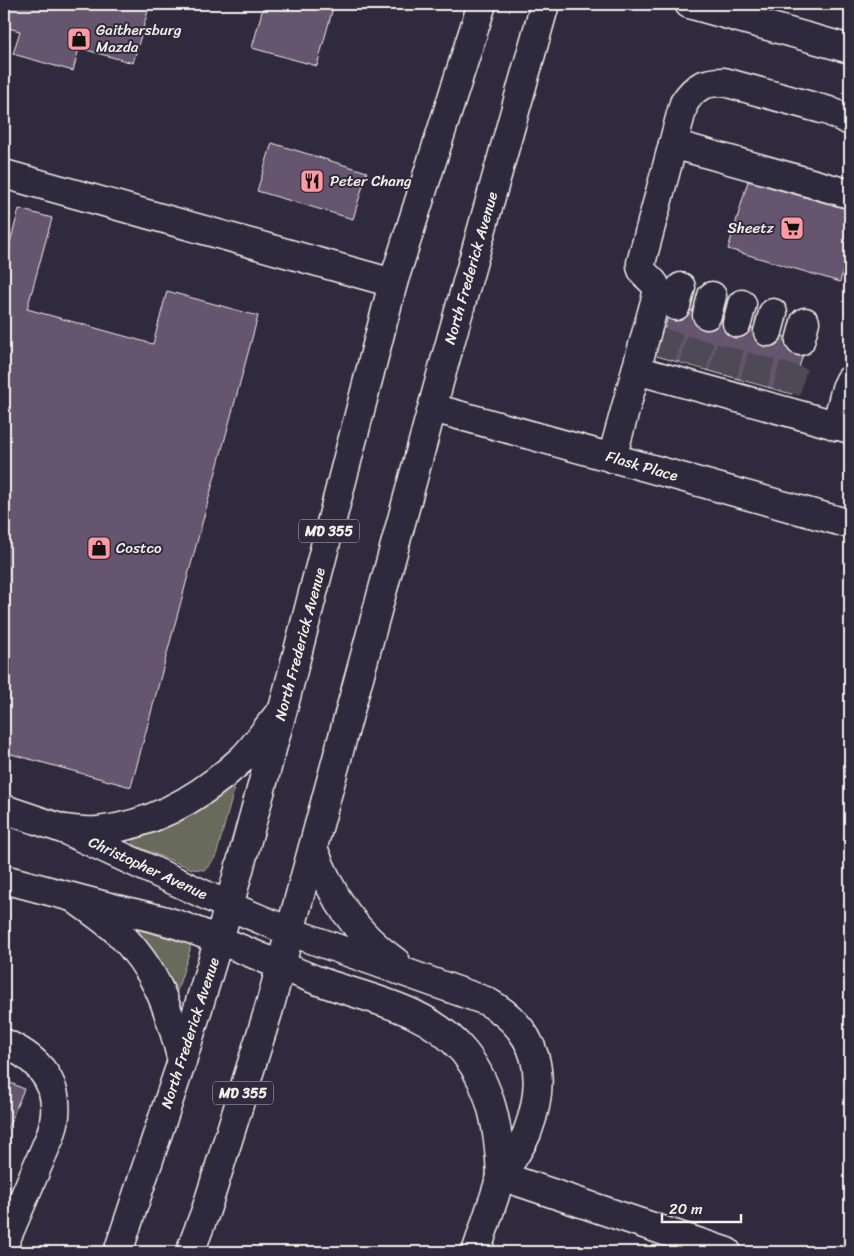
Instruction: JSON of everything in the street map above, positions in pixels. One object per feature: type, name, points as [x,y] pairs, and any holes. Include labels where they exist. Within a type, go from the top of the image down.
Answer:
[{"type":"main road","name":"North Frederick Avenue","points":[[118,1252],[182,1061],[229,906],[283,709],[392,282],[482,4]]},
{"type":"main road","name":"North Frederick Avenue","points":[[190,1252],[206,1210],[270,1009],[433,408],[546,4]]},
{"type":"main road","points":[[689,4],[850,49]]},
{"type":"main road","points":[[612,458],[652,368],[657,289],[652,281],[642,272],[640,263],[684,103],[691,93],[700,86],[712,82],[724,82],[828,111],[850,121]]},
{"type":"main road","points":[[673,144],[850,194]]},
{"type":"main road","points":[[4,174],[392,282]]},
{"type":"main road","points":[[652,368],[690,375],[783,401],[843,428],[850,380]]},
{"type":"main road","name":"Flask Place","points":[[433,408],[850,524]]},
{"type":"main road","points":[[63,829],[96,831],[128,825],[164,814],[187,801],[241,760],[283,709]]},
{"type":"main road","name":"Christopher Avenue","points":[[4,809],[63,829],[229,906],[291,932],[414,975]]},
{"type":"main road","points":[[313,848],[324,877],[339,904],[355,926],[382,953],[414,975],[486,1001],[501,1009],[515,1022],[534,1054],[539,1083],[533,1113],[527,1133],[501,1176],[476,1252]]},
{"type":"main road","points":[[4,879],[175,924],[318,980],[378,1000],[420,1017],[444,1032],[463,1052],[478,1073],[489,1097],[496,1125],[501,1176]]},
{"type":"main road","points":[[74,898],[115,930],[147,966],[168,1010],[182,1061]]},
{"type":"main road","points":[[4,1043],[27,1054],[37,1062],[51,1086],[56,1113],[50,1137],[4,1244]]},
{"type":"main road","points":[[501,1176],[727,1252]]},
{"type":"green space","points":[[228,786],[234,790],[216,856],[204,870],[192,869],[136,846],[132,842],[133,837],[185,817]]},
{"type":"green space","points":[[132,928],[190,944],[190,950],[176,994],[174,995]]},
{"type":"building","name":"Gaithersburg Mazda","points":[[5,4],[150,4],[133,63],[79,48],[73,71],[13,54],[20,31],[4,27]]},
{"type":"building","points":[[264,4],[334,4],[317,66],[252,48]]},
{"type":"building","name":"Peter Chang","points":[[272,143],[367,172],[353,219],[257,191]]},
{"type":"building","name":"Sheetz","points":[[748,181],[850,210],[850,246],[840,282],[728,249]]},
{"type":"building","name":"Costco","points":[[19,209],[52,218],[27,309],[153,344],[167,291],[258,316],[131,787],[4,752],[4,265]]},
{"type":"building","points":[[671,305],[806,343],[792,394],[657,356]]},
{"type":"building","points":[[4,1080],[24,1089],[4,1137]]},
{"type":"tunnel","points":[[662,357],[676,306]]},
{"type":"tunnel","points":[[693,366],[707,315]]},
{"type":"tunnel","points":[[723,374],[737,323]]},
{"type":"tunnel","points":[[754,383],[768,332]]},
{"type":"tunnel","points":[[786,392],[800,341]]},
{"type":"place","name":"Gaithersburg Mazda","points":[[79,39]]},
{"type":"place","name":"Peter Chang","points":[[312,181]]},
{"type":"place","name":"Sheetz","points":[[792,228]]},
{"type":"place","name":"Costco","points":[[99,548]]}]
